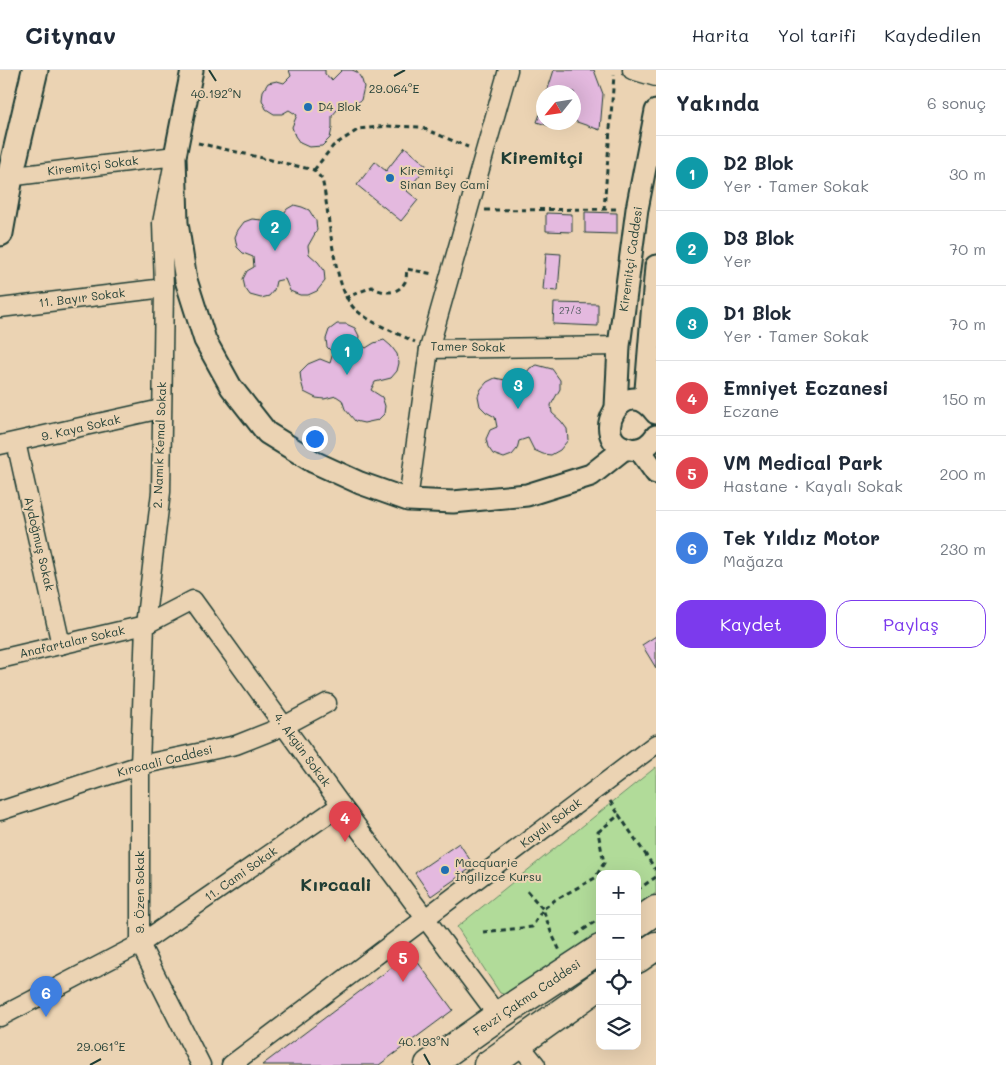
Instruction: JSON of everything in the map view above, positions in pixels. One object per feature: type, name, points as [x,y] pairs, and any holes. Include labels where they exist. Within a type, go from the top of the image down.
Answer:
[{"type":"main road","points":[[0,232],[5,177],[35,70]]},
{"type":"main road","points":[[641,920],[656,910]]},
{"type":"main road","points":[[641,956],[656,946]]},
{"type":"main road","name":"Fevzi Çakma Caddesi","points":[[429,1065],[498,1016],[596,952]]},
{"type":"main road","points":[[488,1065],[596,988]]},
{"type":"street","points":[[192,70],[176,147],[177,223],[186,280],[205,340],[231,387],[267,434],[314,462],[360,484],[408,500],[453,502],[527,495],[591,475],[632,449],[652,442],[656,436]]},
{"type":"street","points":[[632,70],[656,77]]},
{"type":"street","points":[[408,500],[429,349],[507,72]]},
{"type":"street","name":"Kiremitçi Caddesi","points":[[632,449],[612,438],[609,422],[611,414],[616,407],[619,346],[637,209],[656,111]]},
{"type":"street","name":"Kiremitçi Sokak","points":[[5,177],[176,147]]},
{"type":"street","name":"2. Namık Kemal Sokak","points":[[140,765],[145,625],[161,492],[164,288],[162,223],[176,147]]},
{"type":"street","name":"Kiremitçi Caddesi","points":[[650,408],[656,266]]},
{"type":"street","name":"11. Bayır Sokak","points":[[0,308],[164,288]]},
{"type":"street","name":"Tamer Sokak","points":[[429,349],[619,346]]},
{"type":"street","points":[[616,407],[629,400],[650,408]]},
{"type":"street","name":"9. Kaya Sokak","points":[[8,444],[162,410]]},
{"type":"street","name":"Aydoğmuş Sokak","points":[[8,444],[61,645]]},
{"type":"street","points":[[632,449],[656,473]]},
{"type":"street","name":"4. Akgün Sokak","points":[[145,625],[193,600],[341,805],[498,1016]]},
{"type":"street","name":"Anafartalar Sokak","points":[[0,659],[145,625]]},
{"type":"street","name":"Kırcaali Caddesi","points":[[0,811],[140,765],[236,745],[284,726],[327,703]]},
{"type":"street","name":"Kayalı Sokak","points":[[231,1065],[656,744]]},
{"type":"street","name":"9. Özen Sokak","points":[[140,765],[140,944],[201,1065]]},
{"type":"street","name":"11. Cami Sokak","points":[[0,1017],[140,944],[341,805]]},
{"type":"street","points":[[518,1043],[536,1065]]},
{"type":"path","points":[[604,210],[615,70]]},
{"type":"path","points":[[314,170],[333,146],[359,130],[388,126],[420,127],[484,154]]},
{"type":"path","points":[[176,147],[314,170],[322,179],[339,280],[345,298],[372,287],[380,292],[389,293],[399,289],[405,281],[407,269],[449,277]]},
{"type":"path","points":[[468,210],[637,209]]},
{"type":"path","name":"Tamer Sokak","points":[[345,298],[357,311],[429,349]]},
{"type":"path","points":[[483,932],[532,927],[543,909],[555,900],[595,878],[604,863],[598,832],[619,815],[656,870]]},
{"type":"path","points":[[641,887],[656,877]]},
{"type":"path","points":[[527,891],[543,909],[551,932],[561,952]]},
{"type":"green space","points":[[656,767],[656,893],[641,903],[641,870],[596,870],[596,935],[510,996],[500,993],[457,927]]},
{"type":"building","name":"D4 Blok","points":[[289,70],[325,70],[325,74],[332,80],[342,70],[352,70],[357,72],[362,80],[364,87],[361,100],[355,105],[337,110],[332,116],[330,138],[322,146],[309,147],[300,143],[292,127],[297,115],[289,110],[282,114],[274,114],[266,109],[262,100],[263,91],[268,83],[277,81],[284,83],[291,76]]},
{"type":"building","points":[[554,70],[594,70],[603,94],[600,130],[581,123],[581,85],[549,85]]},
{"type":"building","name":"Kiremitçi Sinan Bey Cami","points":[[405,147],[427,166],[407,191],[418,200],[401,221],[357,185],[375,162],[386,171]]},
{"type":"building","points":[[294,205],[309,210],[316,221],[317,230],[308,246],[309,254],[324,270],[325,281],[317,291],[308,295],[300,295],[290,291],[285,279],[276,281],[274,290],[269,296],[261,298],[250,295],[245,288],[243,279],[247,271],[254,267],[253,257],[243,253],[237,247],[235,237],[238,230],[244,222],[252,219],[262,220],[274,231],[283,229],[282,216],[287,209]]},
{"type":"building","points":[[585,212],[617,213],[617,234],[585,233]]},
{"type":"building","points":[[546,213],[572,214],[572,232],[546,231]]},
{"type":"building","points":[[546,253],[561,254],[558,291],[543,290]]},
{"type":"building","points":[[554,303],[598,304],[598,326],[553,324]]},
{"type":"building","points":[[337,324],[346,324],[355,328],[359,336],[358,343],[366,348],[384,340],[397,354],[399,363],[397,371],[391,378],[375,382],[371,390],[382,397],[385,406],[384,414],[378,420],[364,423],[355,421],[345,409],[342,400],[336,396],[324,399],[316,398],[304,392],[300,372],[308,364],[320,359],[330,363],[333,353],[327,347],[326,339],[329,330]]},
{"type":"building","points":[[537,365],[552,369],[560,380],[560,389],[551,405],[552,413],[567,429],[568,440],[560,450],[551,455],[534,450],[528,438],[519,441],[517,449],[512,455],[504,458],[493,454],[488,447],[486,439],[490,430],[497,427],[495,417],[480,406],[478,396],[481,389],[487,382],[495,378],[505,380],[517,390],[526,388],[525,375],[530,368]]},
{"type":"building","points":[[656,636],[656,668],[642,645]]},
{"type":"building","name":"Macquarie İngilizce Kursu","points":[[459,843],[474,866],[431,896],[415,873]]},
{"type":"building","points":[[411,953],[453,1010],[379,1065],[262,1065]]},
{"type":"place","name":"D4 Blok","points":[[308,107]]},
{"type":"place","name":"Kiremitçi Sinan Bey Cami","points":[[390,178]]},
{"type":"place","name":"D3 Blok","points":[[275,251]]},
{"type":"place","name":"D2 Blok","points":[[347,375]]},
{"type":"place","name":"D1 Blok","points":[[518,409]]},
{"type":"place","name":"Emniyet Eczanesi","points":[[345,842]]},
{"type":"place","name":"Macquarie İngilizce Kursu","points":[[445,870]]},
{"type":"place","name":"VM Medical Park","points":[[403,982]]},
{"type":"place","name":"Tek Yıldız Motor","points":[[46,1017]]},
{"type":"district","name":"Kiremitçi","points":[[542,158]]},
{"type":"district","name":"Kırcaali","points":[[336,885]]}]
